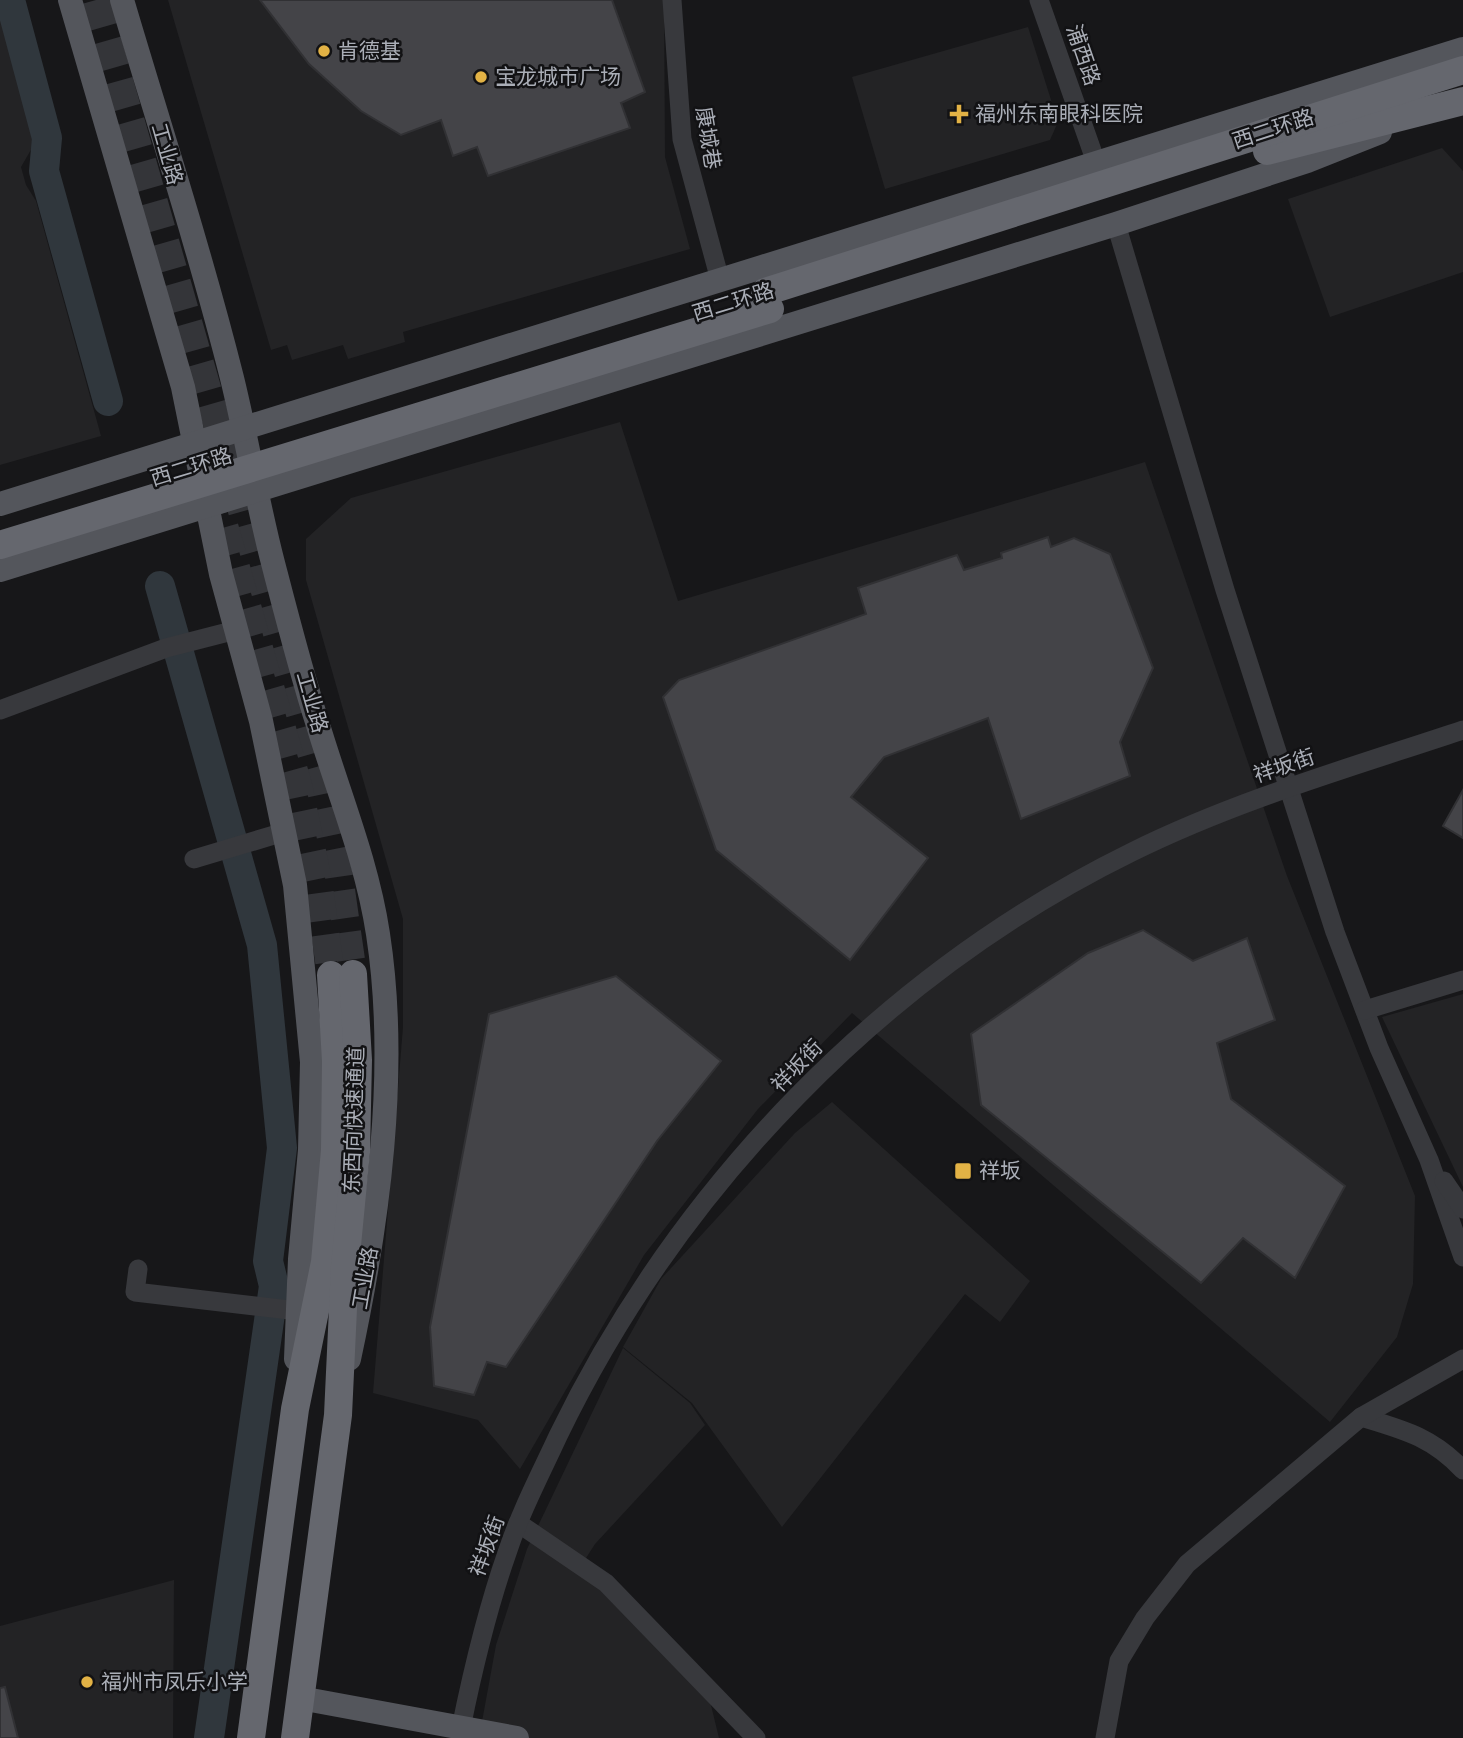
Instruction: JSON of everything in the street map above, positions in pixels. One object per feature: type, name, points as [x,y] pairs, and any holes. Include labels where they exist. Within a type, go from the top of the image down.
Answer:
[{"type":"highway","name":"西二环路","points":[[0,545],[768,300],[1463,70]]},
{"type":"highway","name":"西二环路","points":[[0,525],[768,300],[1301,140],[1463,101]]},
{"type":"highway","name":"东西向快速通道","points":[[335,1264],[356,1152],[358,1060],[342,974]]},
{"type":"highway","name":"工业路","points":[[298,1716],[338,1415],[335,1264]]},
{"type":"highway","name":"工业路","points":[[251,1738],[295,1409],[335,1264]]},
{"type":"main road","name":"工业路","points":[[70,0],[183,387],[207,506],[261,722],[295,885],[306,973],[312,1062],[310,1150],[288,1310],[295,1409]]},
{"type":"main road","name":"工业路","points":[[122,0],[228,362],[272,560],[318,727],[354,827],[378,930],[383,970],[385,1061],[381,1153],[368,1269],[338,1415]]},
{"type":"main road","points":[[0,504],[1463,49]]},
{"type":"main road","points":[[0,570],[1116,224],[1307,161],[1436,109]]},
{"type":"main road","points":[[298,1716],[461,1728],[517,1738]]},
{"type":"main road","points":[[298,1716],[433,1738]]},
{"type":"street","name":"康城巷","points":[[673,0],[682,139],[720,280]]},
{"type":"street","name":"浦西路","points":[[1039,0],[1097,165]]},
{"type":"street","points":[[1116,224],[1225,590],[1335,932],[1429,1160],[1463,1257]]},
{"type":"street","points":[[0,710],[166,648],[236,630]]},
{"type":"street","name":"祥坂街","points":[[461,1728],[491,1605],[518,1523],[575,1402],[639,1289],[723,1178],[835,1059],[953,962],[1073,884],[1158,840],[1290,788],[1463,730]]},
{"type":"street","points":[[194,859],[284,832]]},
{"type":"street","points":[[1365,1010],[1463,980]]},
{"type":"street","points":[[1429,1160],[1463,1209]]},
{"type":"street","points":[[138,1269],[135,1292],[288,1310]]},
{"type":"street","points":[[1105,1738],[1119,1661],[1145,1618],[1187,1564],[1361,1416],[1463,1359]]},
{"type":"street","points":[[1361,1416],[1415,1433],[1442,1448],[1463,1470]]},
{"type":"street","points":[[518,1523],[606,1583],[756,1738]]},
{"type":"shaded area","points":[[168,0],[664,0],[665,157],[690,249],[403,332],[405,342],[348,359],[343,345],[292,360],[287,345],[271,350]]},
{"type":"shaded area","points":[[0,12],[36,141],[21,167],[26,185],[36,201],[101,436],[0,465]]},
{"type":"shaded area","name":"福州东南眼科医院","points":[[1028,27],[1058,122],[1050,140],[885,189],[852,77]]},
{"type":"shaded area","points":[[1442,148],[1463,171],[1463,272],[1330,317],[1288,199]]},
{"type":"shaded area","points":[[620,422],[678,601],[1145,462],[1287,876],[1415,1196],[1413,1284],[1397,1337],[1330,1422],[852,1013],[758,1109],[644,1255],[520,1469],[478,1420],[373,1393],[403,1027],[403,919],[306,580],[306,539],[351,498]]},
{"type":"shaded area","points":[[1463,994],[1463,1187],[1382,1017]]},
{"type":"shaded area","points":[[832,1102],[1030,1281],[1000,1322],[965,1294],[782,1527],[692,1403],[623,1347],[661,1279],[795,1133]]},
{"type":"shaded area","points":[[623,1348],[690,1403],[705,1425],[595,1544],[579,1569],[709,1697],[719,1738],[479,1738],[496,1645],[527,1549]]},
{"type":"shaded area","name":"福州市凤乐小学","points":[[174,1580],[173,1738],[0,1738],[0,1626]]},
{"type":"building","name":"宝龙城市广场","points":[[260,0],[612,0],[645,92],[621,103],[630,128],[488,176],[477,147],[453,156],[441,120],[401,135],[361,111],[309,64]]},
{"type":"building","points":[[1048,537],[1051,547],[1074,538],[1110,554],[1153,668],[1120,742],[1130,776],[1021,819],[988,718],[884,757],[851,797],[928,858],[850,960],[716,850],[663,697],[679,680],[866,614],[858,588],[957,555],[964,570],[1002,558],[1001,553]]},
{"type":"building","points":[[1463,790],[1463,838],[1443,826]]},
{"type":"building","points":[[1143,930],[1193,961],[1247,938],[1275,1020],[1217,1043],[1231,1099],[1345,1186],[1295,1278],[1243,1238],[1201,1283],[981,1105],[971,1034],[1088,953]]},
{"type":"building","points":[[616,976],[721,1061],[657,1141],[506,1367],[487,1362],[474,1395],[434,1386],[430,1327],[489,1014]]},
{"type":"building","points":[[5,1687],[18,1738],[0,1738],[0,1688]]},
{"type":"waterway","points":[[10,0],[47,138],[44,171],[108,401]]},
{"type":"waterway","points":[[160,586],[262,945],[282,1148],[268,1261],[274,1286],[209,1738]]},
{"type":"tunnel","points":[[96,0],[319,780],[339,876],[353,974]]},
{"type":"tunnel","points":[[213,487],[298,785],[318,880],[331,975]]},
{"type":"place","name":"肯德基","points":[[324,51]]},
{"type":"place","name":"宝龙城市广场","points":[[481,77]]},
{"type":"place","name":"福州东南眼科医院","points":[[959,114]]},
{"type":"place","name":"祥坂","points":[[963,1171]]},
{"type":"place","name":"福州市凤乐小学","points":[[87,1682]]}]
